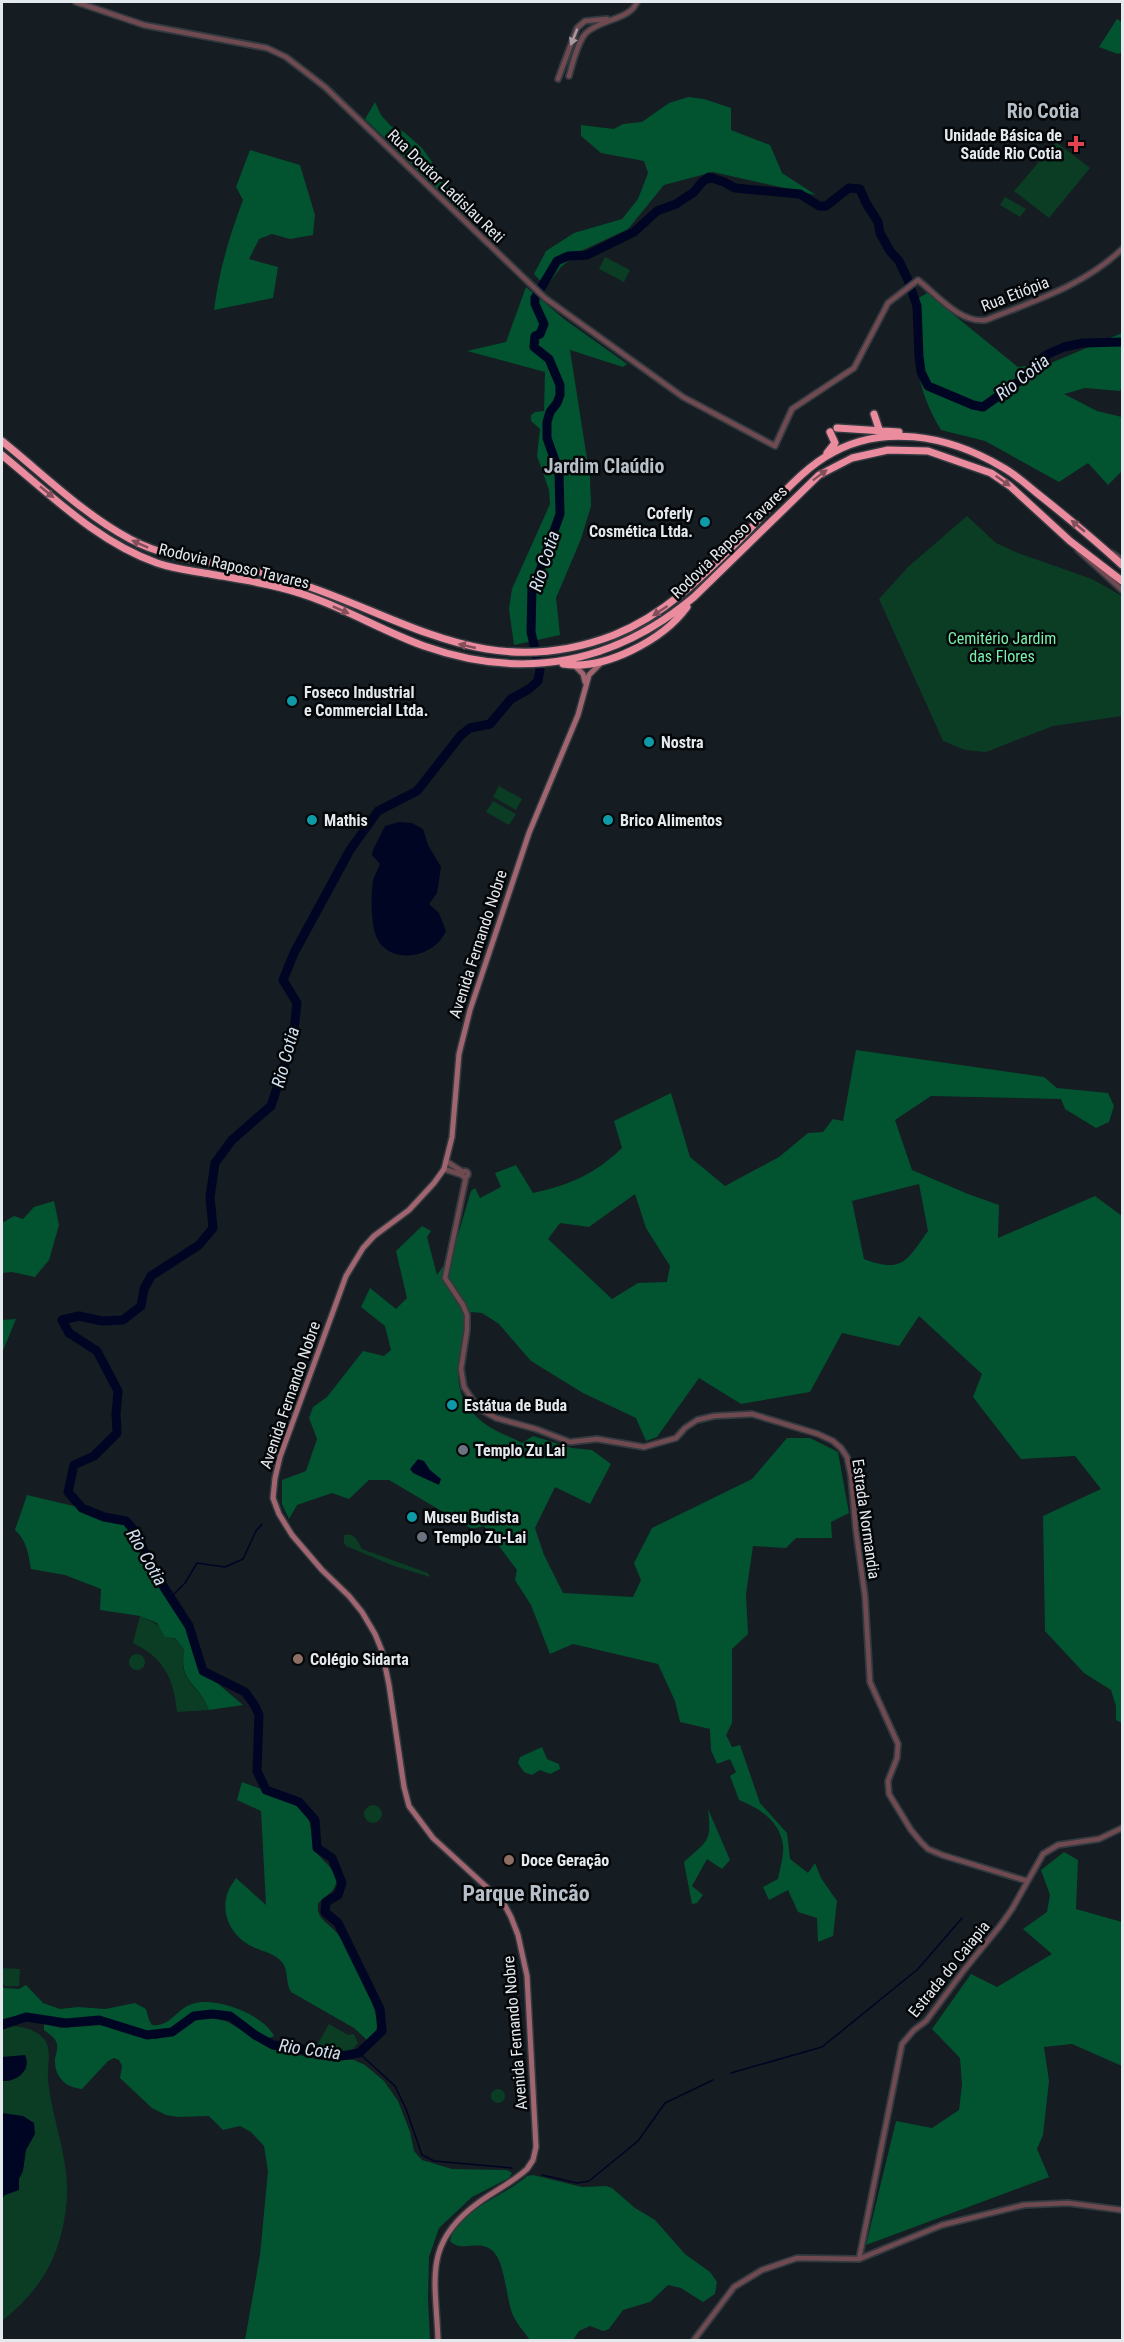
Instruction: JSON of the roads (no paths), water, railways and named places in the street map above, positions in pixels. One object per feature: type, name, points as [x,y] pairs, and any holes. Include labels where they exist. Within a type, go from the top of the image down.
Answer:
[{"type":"highway","points":[[874,414],[879,429]]},
{"type":"highway","points":[[823,458],[835,443],[834,430],[879,429],[928,438]]},
{"type":"highway","name":"Rodovia Raposo Tavares","points":[[2,441],[100,520],[133,541],[151,549],[170,555],[278,576],[458,644],[490,651],[525,652],[570,648],[612,636],[667,606],[699,579],[823,458],[855,442],[870,438],[902,435],[928,438],[961,448],[1005,468],[1122,565]]},
{"type":"highway","name":"Rodovia Raposo Tavares","points":[[2,455],[90,526],[144,558],[167,566],[265,584],[312,597],[422,645],[452,655],[488,662],[529,664],[589,656],[625,642],[657,625],[694,597],[819,475],[832,466],[870,452],[906,449],[928,452],[992,473],[1010,486],[1070,541],[1122,581]]},
{"type":"highway","points":[[552,662],[575,666],[605,660],[642,644],[664,631],[680,616],[694,597]]},
{"type":"main road","points":[[586,684],[592,670],[605,660]]},
{"type":"main road","points":[[575,666],[583,674],[586,684]]},
{"type":"main road","name":"Avenida Fernando Nobre","points":[[438,2340],[435,2270],[441,2242],[466,2211],[527,2169],[533,2160],[536,2147],[527,1976],[518,1935],[503,1902],[433,1838],[410,1806],[404,1787],[389,1685],[382,1651],[375,1634],[357,1605],[292,1535],[279,1514],[273,1498],[280,1457],[346,1276],[363,1248],[409,1210],[444,1169],[452,1137],[459,1054],[468,1019],[529,833],[578,715],[586,684]]},
{"type":"street","name":"Rua Doutor Ladislau Reti","points":[[76,2],[144,25],[267,48],[286,57],[333,94],[543,295],[683,397],[775,446],[792,409]]},
{"type":"street","points":[[569,76],[585,34],[609,19],[632,10],[637,2]]},
{"type":"street","points":[[558,79],[577,28],[585,21],[609,19]]},
{"type":"street","name":"Rua Etiópia","points":[[792,409],[854,368],[888,303],[917,281],[964,317],[975,321],[986,320],[1056,292],[1091,274],[1122,249]]},
{"type":"street","points":[[1070,541],[1122,590]]},
{"type":"street","points":[[1101,546],[1122,560]]},
{"type":"street","points":[[446,1161],[464,1175]]},
{"type":"street","points":[[444,1169],[464,1175]]},
{"type":"street","name":"Estrada Normandia","points":[[464,1175],[445,1278],[467,1315],[461,1369],[464,1387],[474,1403],[478,1408],[496,1418],[536,1428],[570,1442],[597,1439],[644,1447],[676,1438],[685,1428],[698,1420],[736,1413],[752,1413],[833,1441],[847,1457],[851,1476],[865,1596],[870,1682],[898,1744],[897,1758],[888,1781],[889,1794],[911,1830],[928,1849],[942,1856],[1027,1881]]},
{"type":"street","name":"Estrada do Caiapia","points":[[859,2259],[902,2044],[914,2030],[926,2021],[1000,1926],[1038,1861],[1051,1848],[1099,1839],[1122,1828]]},
{"type":"street","points":[[694,2340],[734,2287],[762,2270],[797,2258],[859,2259],[942,2225],[1024,2205],[1068,2203],[1122,2210]]},
{"type":"water","points":[[399,822],[412,823],[423,829],[428,845],[441,867],[437,893],[429,904],[439,913],[446,931],[430,949],[419,954],[396,954],[386,949],[379,941],[374,929],[373,881],[380,864],[372,855],[373,850],[385,826]]},
{"type":"water","points":[[418,1459],[424,1461],[430,1470],[441,1479],[439,1485],[413,1473],[410,1469]]},
{"type":"water","points":[[25,2055],[27,2060],[22,2074],[3,2081],[2,2057]]},
{"type":"water","points":[[2,2113],[23,2116],[34,2123],[35,2134],[26,2150],[23,2171],[19,2179],[19,2190],[5,2195],[2,2199]]},
{"type":"waterway","name":"Rio Cotia","points":[[2,2025],[26,2017],[66,2023],[99,2020],[147,2035],[172,2032],[194,2016],[212,2014],[230,2016],[273,2045],[335,2057],[359,2053],[382,2031],[380,2009],[338,1923],[325,1912],[326,1902],[338,1895],[342,1883],[332,1858],[317,1848],[315,1820],[299,1802],[266,1790],[257,1771],[259,1715],[255,1706],[245,1692],[203,1671],[189,1626],[147,1561],[139,1536],[126,1521],[104,1517],[82,1508],[68,1492],[74,1465],[94,1456],[117,1433],[118,1391],[97,1351],[69,1333],[62,1320],[79,1316],[102,1321],[123,1320],[141,1306],[144,1289],[151,1276],[199,1245],[213,1228],[210,1197],[215,1163],[232,1140],[271,1106],[293,1039],[297,1003],[283,980],[294,953],[350,850],[378,811],[417,791],[461,735],[470,728],[490,724],[511,699],[538,681],[540,670],[531,632],[532,586],[538,576],[560,514],[559,472],[547,438],[547,422],[560,395],[560,385],[549,359],[534,347],[535,336],[540,334],[544,324],[535,304],[535,298],[557,261],[568,256],[587,255],[634,232],[657,211],[676,204],[694,192],[709,177],[735,188],[800,194],[819,206],[826,206],[849,188],[860,189],[878,222],[880,233],[890,251],[899,261],[917,306],[921,372],[928,386],[983,407],[1036,369],[1041,359],[1048,354],[1064,347],[1083,343],[1122,342]]},
{"type":"waterway","points":[[171,1597],[185,1583],[197,1563],[225,1567],[243,1559],[256,1531],[262,1524]]},
{"type":"waterway","points":[[731,2073],[822,2047],[918,1969],[962,1918]]},
{"type":"waterway","points":[[359,2053],[395,2086],[406,2109],[422,2155],[434,2161],[512,2168]]},
{"type":"waterway","points":[[542,2175],[577,2183],[589,2181],[638,2141],[665,2103],[713,2080]]},
{"type":"place","name":"Unidade Básica de Saúde Rio Cotia","points":[[1076,144]]},
{"type":"place","name":"Coferly Cosmética Ltda.","points":[[705,522]]},
{"type":"place","name":"Foseco Industrial e Commercial Ltda.","points":[[292,701]]},
{"type":"place","name":"Nostra","points":[[649,742]]},
{"type":"place","name":"Mathis","points":[[312,820]]},
{"type":"place","name":"Brico Alimentos","points":[[608,820]]},
{"type":"place","name":"Estátua de Buda","points":[[452,1405]]},
{"type":"place","name":"Templo Zu Lai","points":[[463,1450]]},
{"type":"place","name":"Museu Budista","points":[[412,1517]]},
{"type":"place","name":"Templo Zu-Lai","points":[[422,1537]]},
{"type":"place","name":"Colégio Sidarta","points":[[298,1659]]},
{"type":"place","name":"Doce Geração","points":[[509,1860]]},
{"type":"district","name":"Rio Cotia","points":[[1043,111]]},
{"type":"district","name":"Jardim Claúdio","points":[[604,466]]},
{"type":"district","name":"Parque Rincão","points":[[526,1893]]},
{"type":"park label","name":"Cemitério Jardim das Flores","points":[[1002,647]]}]
